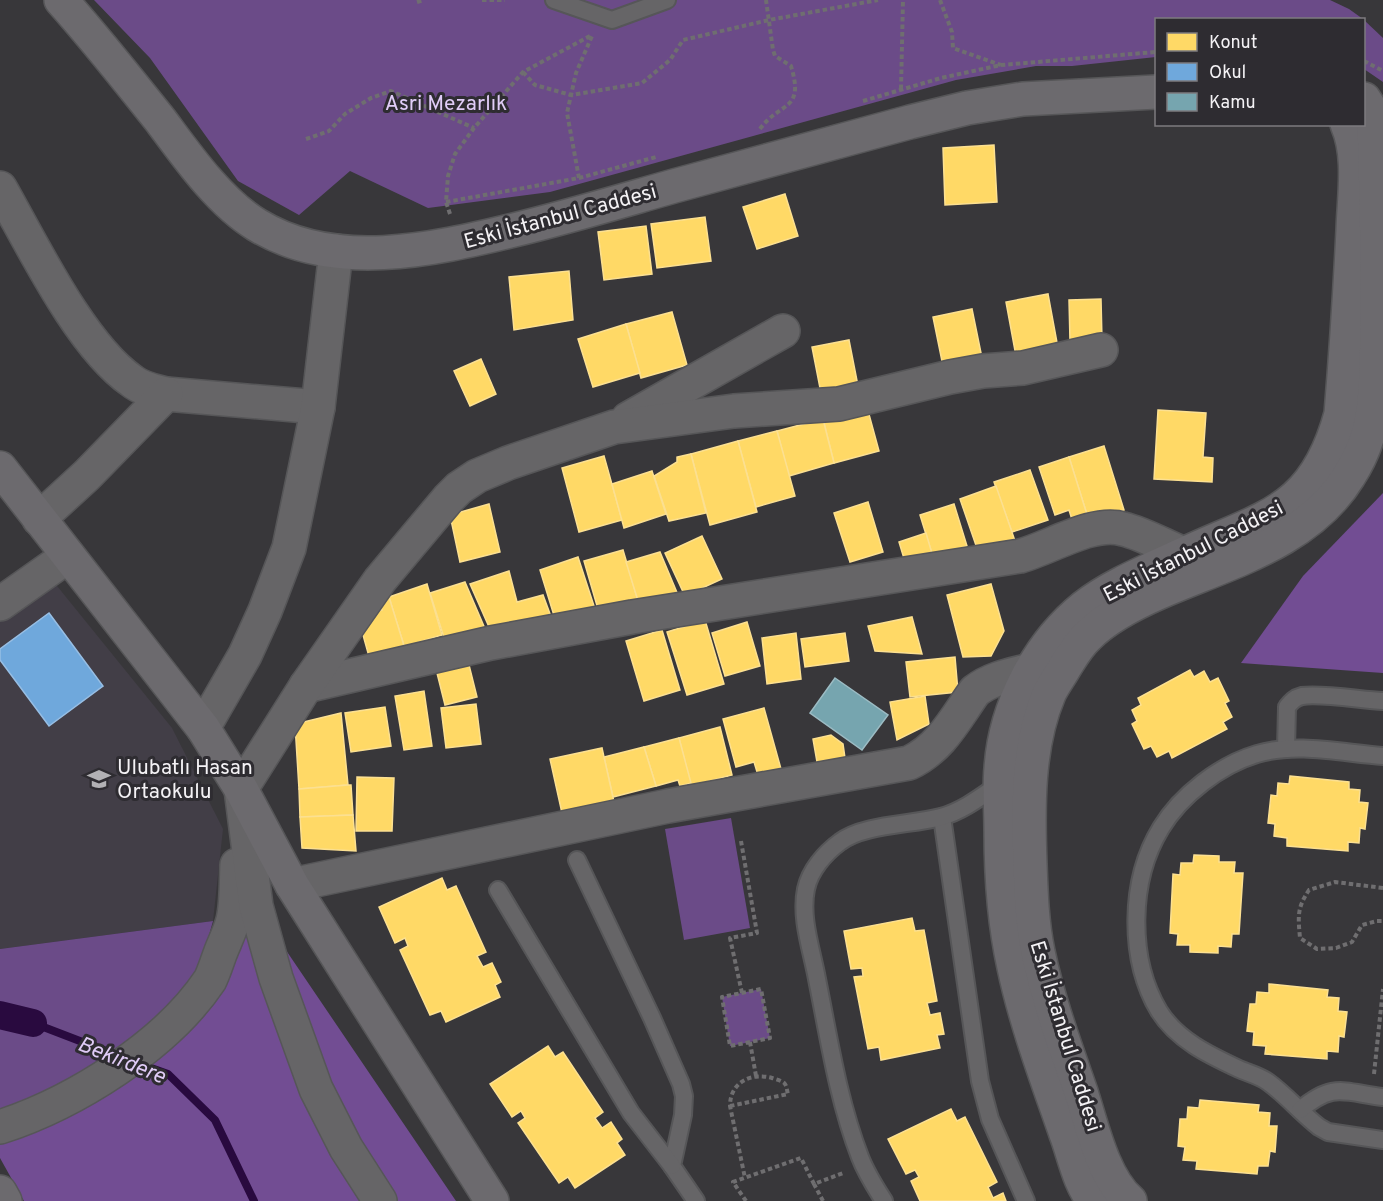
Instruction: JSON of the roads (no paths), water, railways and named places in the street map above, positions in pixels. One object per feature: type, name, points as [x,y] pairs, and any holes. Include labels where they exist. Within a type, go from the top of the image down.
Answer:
[{"type":"main road","name":"Eski İstanbul Caddesi","points":[[61,0],[99,42],[210,182],[237,209],[256,224],[278,236],[302,245],[336,251],[371,253],[456,244],[967,108],[1023,99],[1155,92]]},
{"type":"main road","name":"Eski İstanbul Caddesi","points":[[79,0],[232,188],[282,221],[335,233],[388,234],[452,228],[529,210],[978,91],[1020,83],[1155,72]]},
{"type":"main road","name":"Eski İstanbul Caddesi","points":[[1094,1201],[1083,1180],[1036,1046],[1019,991],[1011,951],[1001,876],[1001,783],[1005,742],[1013,713],[1031,670],[1060,631],[1084,607],[1116,587],[1184,554],[1245,529],[1281,510],[1310,481],[1327,454],[1341,414],[1351,270],[1371,157],[1374,124],[1371,110],[1365,101]]},
{"type":"main road","name":"Eski İstanbul Caddesi","points":[[1130,1201],[1123,1195],[1110,1175],[1101,1153],[1060,1031],[1038,954],[1032,906],[1029,793],[1034,753],[1049,694],[1086,637],[1109,618],[1142,600],[1286,537],[1322,510],[1348,478],[1359,458],[1372,417],[1378,263],[1371,157],[1354,144],[1348,126]]},
{"type":"main road","points":[[0,468],[203,728],[242,793],[292,885],[492,1201]]},
{"type":"main road","points":[[0,1192],[5,1201]]},
{"type":"street","points":[[0,188],[52,280],[95,345],[118,370],[133,382],[148,390],[166,394],[318,407]]},
{"type":"street","points":[[203,728],[244,655],[265,611],[289,548],[318,407],[336,251]]},
{"type":"street","points":[[0,1127],[29,1117],[70,1098],[104,1077],[159,1037],[211,978],[233,920],[242,793],[306,686],[380,580],[459,488],[477,476],[508,463],[614,427],[783,331]]},
{"type":"street","points":[[614,427],[734,411],[839,404],[950,377],[983,371],[1023,368],[1101,350]]},
{"type":"street","points":[[39,519],[87,475],[166,394]]},
{"type":"street","points":[[306,686],[491,644],[632,617],[1020,556],[1099,528],[1123,529],[1184,554]]},
{"type":"street","points":[[0,604],[68,556]]},
{"type":"street","points":[[292,885],[668,806],[909,763],[935,747],[975,691],[984,684],[1031,670]]},
{"type":"street","points":[[242,793],[256,906],[276,978],[316,1089],[346,1148],[380,1201]]},
{"type":"lane","points":[[554,0],[612,20],[667,0]]},
{"type":"lane","points":[[1286,749],[1287,707],[1293,699],[1302,696],[1316,696],[1383,701]]},
{"type":"lane","points":[[1383,756],[1286,749],[1268,751],[1240,760],[1205,782],[1189,794],[1161,827],[1146,862],[1141,882],[1137,927],[1142,969],[1149,991],[1172,1028],[1191,1044],[1215,1058],[1267,1081],[1319,1127],[1328,1132],[1383,1140]]},
{"type":"lane","points":[[884,1201],[863,1165],[851,1133],[805,917],[806,889],[817,866],[829,850],[843,839],[856,833],[942,817],[970,804],[1001,783]]},
{"type":"lane","points":[[942,817],[984,1098],[990,1119],[1026,1201]]},
{"type":"lane","points":[[577,860],[681,1084],[684,1096],[683,1115],[672,1166]]},
{"type":"lane","points":[[498,890],[631,1113],[696,1201]]},
{"type":"lane","points":[[1300,1110],[1316,1097],[1329,1091],[1339,1090],[1377,1096]]},
{"type":"waterway","points":[[0,1015],[33,1023]]},
{"type":"waterway","name":"Bekirdere","points":[[33,1023],[119,1056]]},
{"type":"waterway","name":"Bekirdere","points":[[137,1063],[168,1074],[215,1120],[254,1201]]},
{"type":"place","name":"Ulubatlı Hasan Ortaokulu","points":[[99,779]]},
{"type":"park label","name":"Asri Mezarlık","points":[[446,103]]}]
